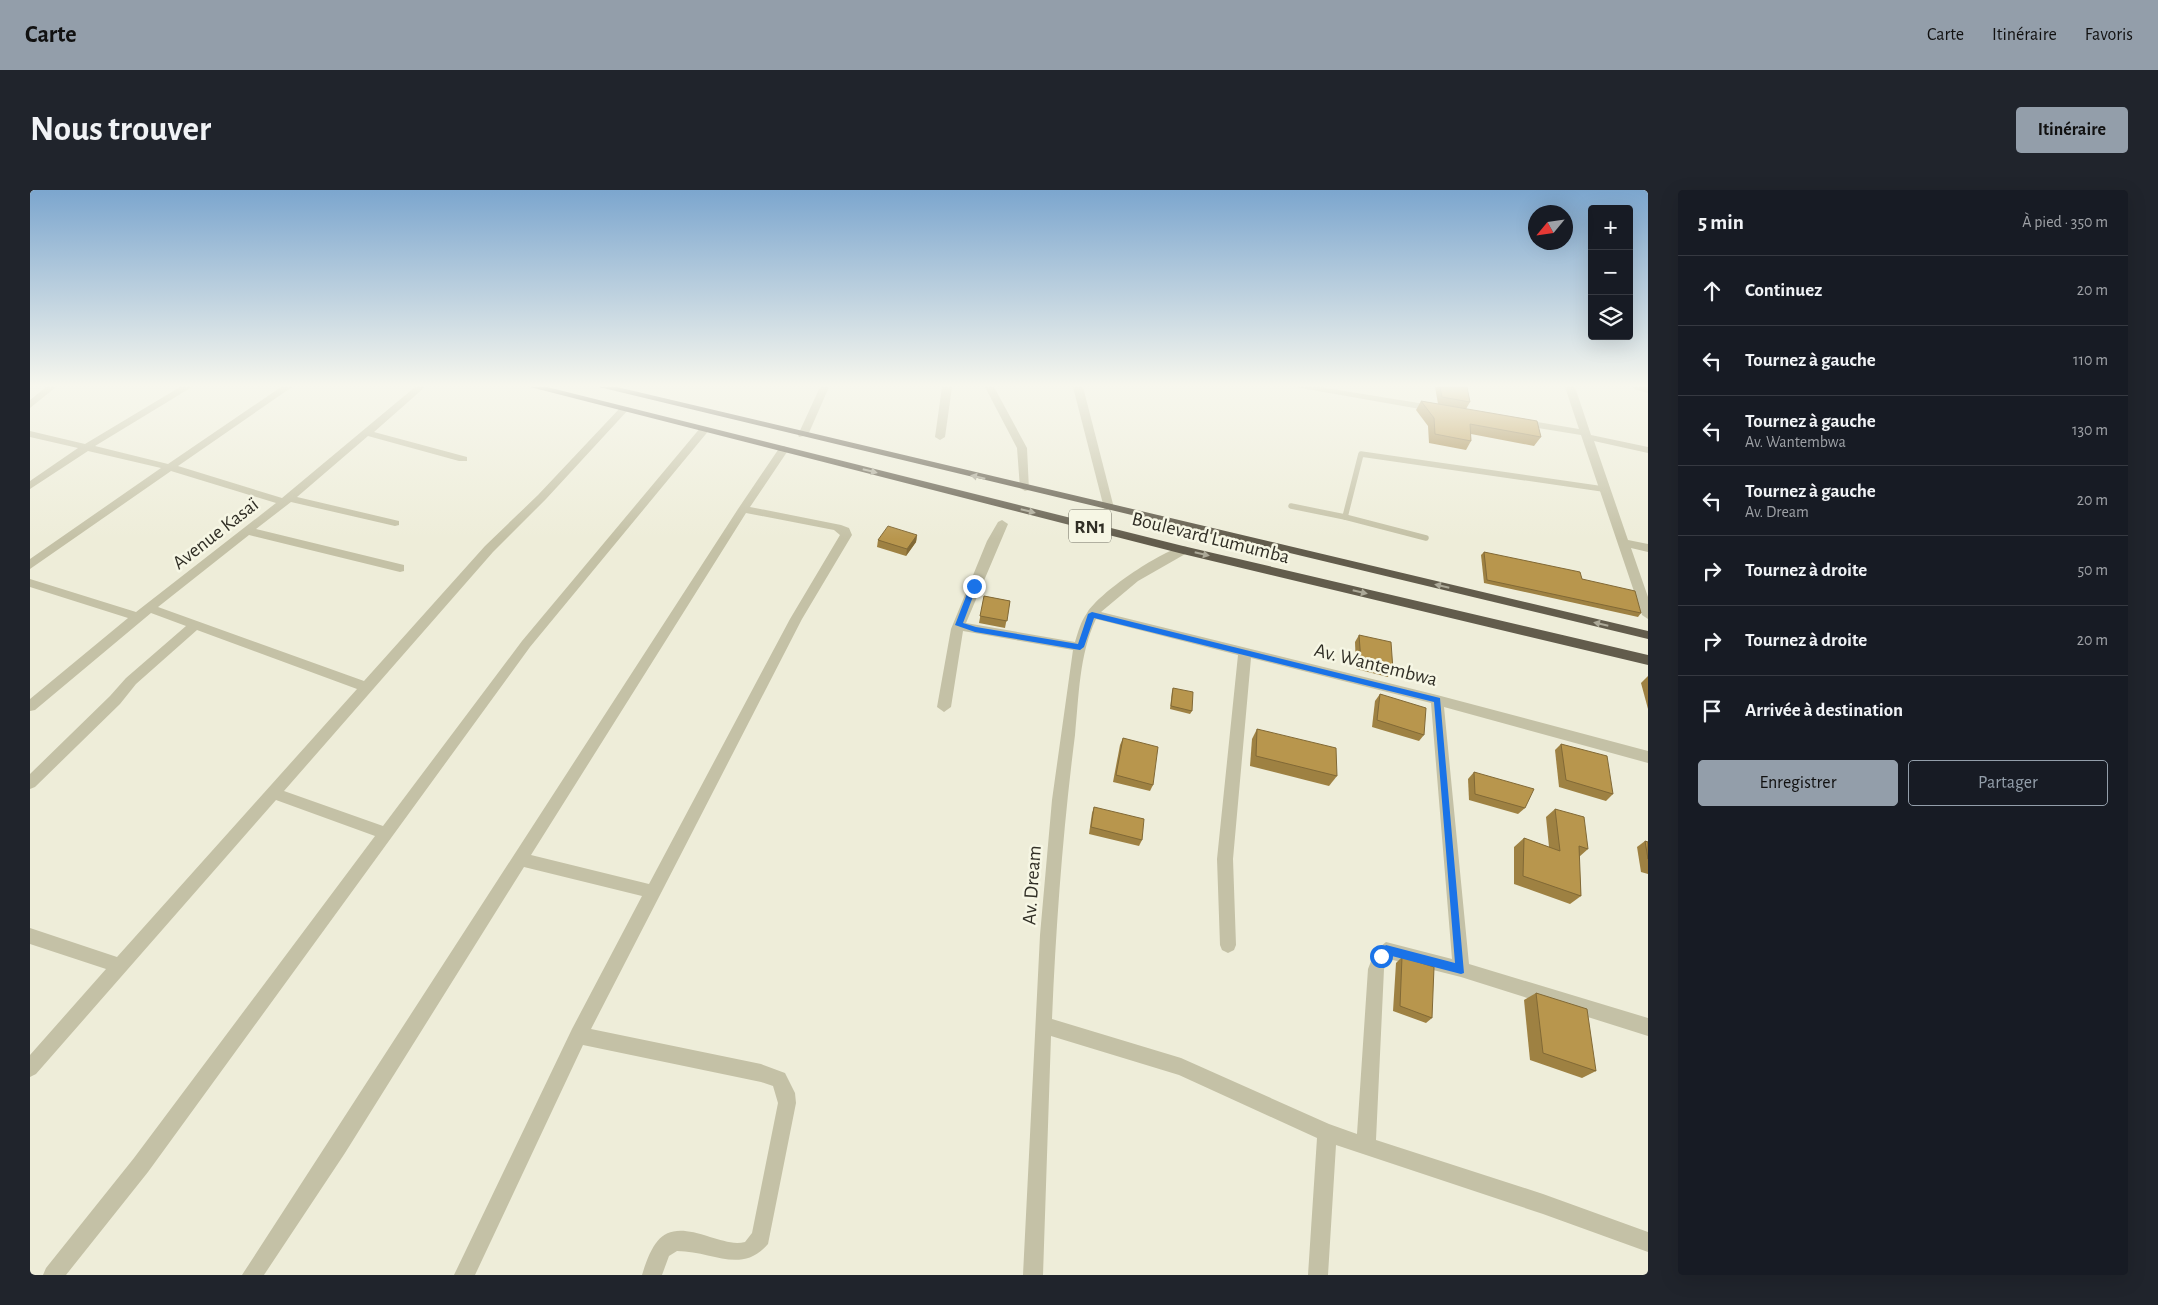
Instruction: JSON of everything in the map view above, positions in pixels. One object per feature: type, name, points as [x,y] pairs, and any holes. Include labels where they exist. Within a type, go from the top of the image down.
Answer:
[{"type":"highway","name":"Boulevard Lumumba","points":[[740,438],[1183,550],[1648,660]]},
{"type":"highway","name":"Boulevard Lumumba","points":[[814,438],[1648,635]]},
{"type":"street","points":[[47,438],[169,467],[287,500],[395,523]]},
{"type":"street","points":[[30,486],[102,438]]},
{"type":"street","points":[[30,565],[212,438]]},
{"type":"street","name":"Avenue Kasaï","points":[[30,706],[149,608],[287,500],[361,438]]},
{"type":"street","points":[[384,438],[463,459]]},
{"type":"street","points":[[30,1068],[489,549],[542,497],[597,438]]},
{"type":"street","points":[[53,1275],[141,1165],[526,644],[699,438]]},
{"type":"street","points":[[1016,438],[1022,448],[1025,488]]},
{"type":"street","points":[[1091,438],[1109,508]]},
{"type":"street","points":[[1588,438],[1603,488],[1648,614]]},
{"type":"street","points":[[1598,438],[1648,450]]},
{"type":"street","points":[[252,1275],[338,1146],[743,509],[784,449]]},
{"type":"street","points":[[464,1275],[578,1035],[796,619],[846,535],[845,531],[837,527],[743,509]]},
{"type":"street","points":[[944,707],[959,625],[989,550],[1002,524]]},
{"type":"street","points":[[248,531],[400,568]]},
{"type":"street","points":[[1624,543],[1648,548]]},
{"type":"street","name":"Av. Dream","points":[[1033,1275],[1043,1025],[1056,815],[1080,647],[1092,614],[1103,602],[1146,570],[1183,550]]},
{"type":"street","points":[[30,583],[138,617]]},
{"type":"street","points":[[149,608],[368,688]]},
{"type":"street","name":"Av. Wantembwa","points":[[1092,614],[1437,700],[1648,758]]},
{"type":"street","points":[[30,783],[115,700],[131,681],[195,625]]},
{"type":"street","points":[[959,625],[975,630],[1080,647]]},
{"type":"street","points":[[1228,945],[1225,859],[1245,651]]},
{"type":"street","points":[[1437,700],[1461,969]]},
{"type":"street","points":[[273,793],[386,834]]},
{"type":"street","points":[[520,859],[653,892]]},
{"type":"street","points":[[30,936],[119,966]]},
{"type":"street","points":[[1366,1146],[1376,968],[1386,950],[1461,969],[1648,1027]]},
{"type":"street","points":[[1043,1025],[1180,1067],[1327,1133],[1543,1204],[1648,1242]]},
{"type":"street","points":[[578,1035],[761,1072],[779,1079],[786,1093],[787,1103],[761,1237],[752,1250],[732,1253],[684,1240],[670,1243],[664,1247],[658,1256],[652,1275]]},
{"type":"street","points":[[1318,1275],[1327,1133]]},
{"type":"lane","points":[[1345,517],[1361,454],[1603,488]]},
{"type":"lane","points":[[1291,506],[1345,517],[1426,538]]},
{"type":"building","points":[[1454,438],[1471,438],[1471,441]]},
{"type":"building","points":[[888,526],[917,535],[907,549],[878,540]]},
{"type":"building","points":[[1484,552],[1580,572],[1582,579],[1635,591],[1641,613],[1487,580]]},
{"type":"building","points":[[984,596],[1010,601],[1007,621],[980,616]]},
{"type":"building","points":[[1359,635],[1391,642],[1393,670],[1361,662]]},
{"type":"building","points":[[1173,688],[1193,692],[1192,711],[1171,706]]},
{"type":"building","points":[[1380,694],[1426,708],[1424,735],[1377,720]]},
{"type":"building","points":[[1257,729],[1336,748],[1337,776],[1256,756]]},
{"type":"building","points":[[1123,738],[1158,747],[1153,785],[1116,775]]},
{"type":"building","points":[[1561,744],[1607,756],[1613,794],[1566,780]]},
{"type":"building","points":[[1474,772],[1534,789],[1525,808],[1475,794]]},
{"type":"building","points":[[1094,807],[1144,819],[1142,840],[1091,827]]},
{"type":"building","points":[[1555,809],[1584,817],[1588,849],[1579,846],[1581,896],[1523,876],[1524,838],[1560,851]]},
{"type":"building","points":[[1645,841],[1648,842],[1648,859]]},
{"type":"building","points":[[1402,957],[1434,967],[1432,1018],[1400,1006]]},
{"type":"building","points":[[1536,993],[1587,1009],[1596,1071],[1543,1053]]},
{"type":"route","points":[[974,586],[959,625],[975,630],[1080,647],[1092,614],[1437,700],[1461,969],[1386,950],[1381,956]]}]
